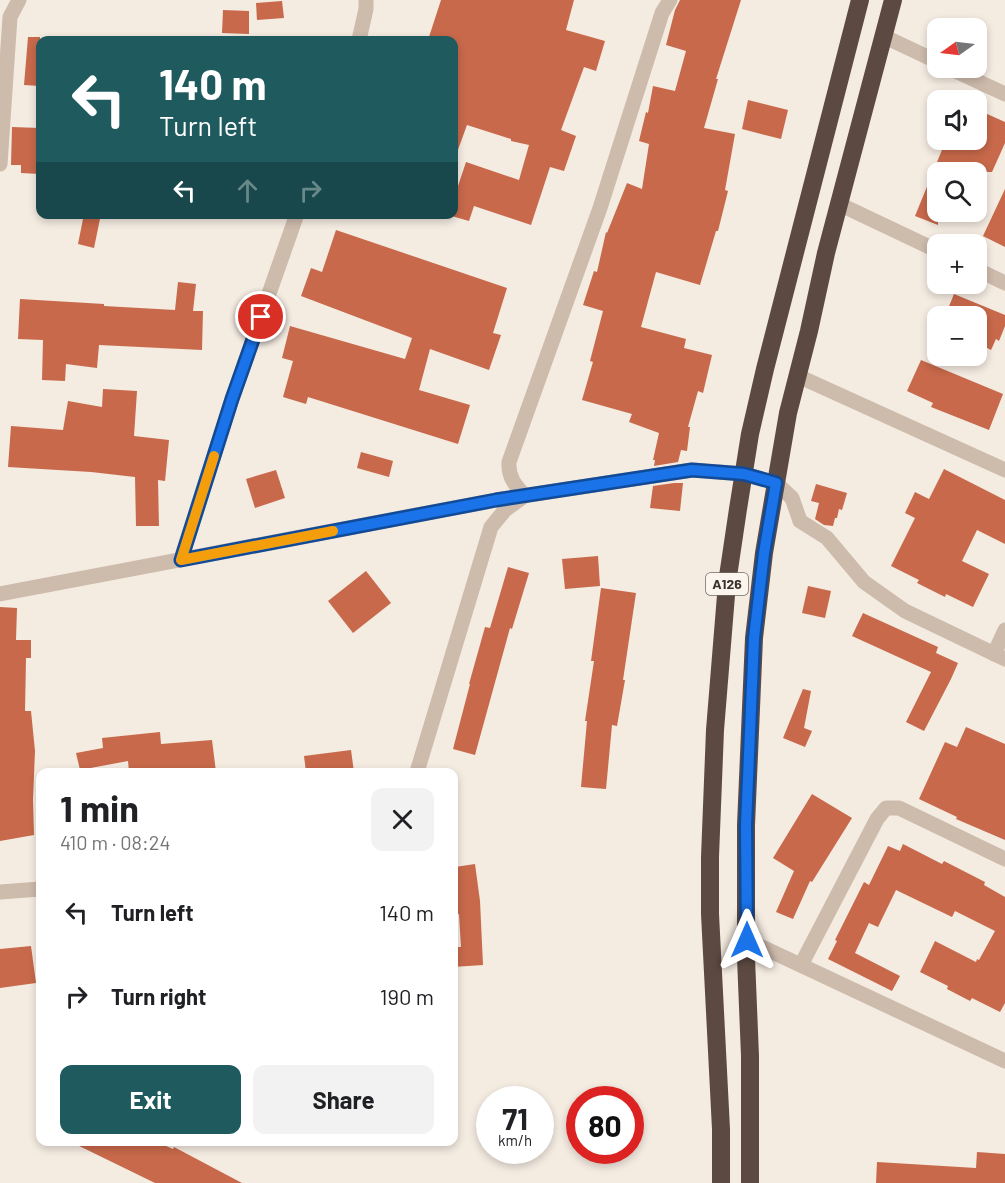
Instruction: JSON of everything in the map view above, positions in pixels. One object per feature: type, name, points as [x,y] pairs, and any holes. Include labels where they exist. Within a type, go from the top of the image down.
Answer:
[{"type":"highway","name":"A126","points":[[721,1183],[721,1129],[710,914],[711,795],[727,583],[750,435],[765,369],[860,0]]},
{"type":"highway","name":"A126","points":[[750,1183],[746,825],[754,638],[764,553],[788,413],[826,253],[893,0]]},
{"type":"street","points":[[0,164],[10,16],[19,0]]},
{"type":"street","points":[[360,36],[366,0]]},
{"type":"street","points":[[525,496],[513,482],[509,462],[600,208],[664,4]]},
{"type":"street","points":[[883,36],[927,57]]},
{"type":"street","points":[[971,78],[1005,94]]},
{"type":"street","points":[[839,204],[927,246]]},
{"type":"street","points":[[181,560],[232,399],[295,219]]},
{"type":"street","points":[[987,274],[1005,283]]},
{"type":"street","points":[[798,376],[1005,471]]},
{"type":"street","points":[[0,594],[525,496],[692,470],[744,474],[776,483],[792,498],[800,521],[826,538],[864,582],[905,610],[999,656],[1005,630]]},
{"type":"street","points":[[418,768],[491,527],[505,510],[525,496]]},
{"type":"street","points":[[801,965],[877,819],[886,808],[899,808],[1005,859]]},
{"type":"street","points":[[0,892],[36,889]]},
{"type":"street","points":[[747,940],[1005,1061]]},
{"type":"building","points":[[441,0],[574,0],[566,30],[605,41],[596,71],[584,67],[561,130],[576,136],[564,171],[550,167],[531,225],[474,206],[469,221],[458,218],[458,186],[466,162],[519,180],[529,145],[467,125],[458,150],[458,36],[429,36]]},
{"type":"building","points":[[680,0],[741,0],[716,79],[718,79],[704,128],[735,134],[725,190],[728,191],[718,231],[716,231],[700,285],[656,272],[641,327],[686,339],[684,348],[712,355],[703,393],[698,391],[688,427],[690,427],[687,451],[681,450],[678,462],[654,466],[655,460],[653,460],[659,433],[629,422],[632,414],[582,400],[593,362],[590,361],[603,311],[583,305],[594,271],[597,272],[606,232],[627,183],[642,189],[649,144],[639,141],[646,112],[648,113],[653,86],[675,91],[686,51],[666,45],[675,10]]},
{"type":"building","points":[[282,1],[284,18],[257,20],[256,3]]},
{"type":"building","points":[[223,10],[249,11],[249,34],[222,33]]},
{"type":"building","points":[[28,37],[36,37],[36,86],[24,85]]},
{"type":"building","points":[[748,100],[788,110],[781,139],[742,129]]},
{"type":"building","points":[[987,114],[1005,122],[1005,143],[992,172],[987,172],[987,162],[937,162],[942,150],[987,150]]},
{"type":"building","points":[[12,127],[36,128],[36,174],[21,173],[21,165],[11,165]]},
{"type":"building","points":[[927,187],[927,221],[915,216]]},
{"type":"building","points":[[1005,189],[1005,247],[984,234]]},
{"type":"building","points":[[83,219],[100,219],[94,248],[78,244]]},
{"type":"building","points":[[336,230],[507,288],[493,333],[501,335],[489,370],[430,349],[419,390],[470,405],[458,444],[308,397],[306,404],[283,397],[293,361],[282,358],[290,326],[405,359],[412,338],[301,296],[311,268],[322,272]]},
{"type":"building","points":[[178,282],[196,284],[193,311],[203,311],[202,350],[99,345],[97,368],[66,364],[65,381],[42,380],[43,340],[18,339],[20,299],[175,310]]},
{"type":"building","points":[[954,294],[983,306],[949,306]]},
{"type":"building","points":[[987,308],[1005,315],[1005,326],[999,341],[996,339],[991,350],[987,348]]},
{"type":"building","points":[[921,360],[927,362],[927,366],[935,366],[1003,394],[989,430],[931,407],[933,403],[907,391]]},
{"type":"building","points":[[103,389],[137,391],[134,436],[169,440],[165,481],[158,480],[159,526],[136,526],[135,477],[8,467],[11,426],[63,430],[68,401],[102,407]]},
{"type":"building","points":[[361,452],[393,461],[389,477],[357,468]]},
{"type":"building","points":[[944,469],[1005,500],[1005,544],[977,530],[962,561],[989,574],[973,607],[946,594],[945,597],[917,583],[919,580],[891,566],[915,518],[905,513],[915,492],[929,499]]},
{"type":"building","points":[[276,470],[285,498],[255,508],[246,479]]},
{"type":"building","points":[[683,483],[680,511],[650,508],[653,486]]},
{"type":"building","points":[[816,484],[847,493],[842,510],[839,509],[833,526],[824,525],[815,519],[819,503],[811,501]]},
{"type":"building","points":[[598,556],[600,586],[565,589],[562,559]]},
{"type":"building","points":[[508,567],[529,573],[512,629],[510,628],[475,755],[453,749],[485,627],[490,628]]},
{"type":"building","points":[[366,571],[391,603],[353,633],[328,601]]},
{"type":"building","points":[[808,586],[831,591],[825,618],[802,613]]},
{"type":"building","points":[[601,588],[636,593],[617,726],[612,725],[606,789],[581,787],[587,721],[585,721],[594,661],[591,661]]},
{"type":"building","points":[[0,607],[17,608],[16,640],[31,640],[31,658],[26,658],[25,711],[31,711],[35,751],[34,835],[0,841]]},
{"type":"building","points":[[863,613],[938,647],[936,653],[958,663],[924,731],[906,722],[931,672],[852,636]]},
{"type":"building","points":[[803,689],[811,691],[804,728],[812,731],[805,747],[783,738]]},
{"type":"building","points":[[966,727],[1005,744],[1005,840],[956,819],[957,817],[919,799],[945,742],[957,747]]},
{"type":"building","points":[[160,732],[161,744],[212,740],[216,768],[129,768],[128,761],[80,768],[76,753],[103,748],[102,738]]},
{"type":"building","points":[[351,750],[353,768],[306,768],[304,756]]},
{"type":"building","points":[[812,794],[852,818],[812,882],[810,881],[793,919],[776,912],[794,871],[773,858]]},
{"type":"building","points":[[903,844],[942,864],[944,861],[985,882],[984,885],[1005,897],[1005,1003],[1000,1012],[972,998],[970,1001],[947,989],[948,986],[920,972],[935,941],[976,962],[995,931],[955,911],[952,917],[896,890],[878,927],[869,923],[855,953],[900,976],[892,991],[828,959],[864,882],[869,885],[888,846],[900,851]]},
{"type":"building","points":[[475,864],[480,901],[483,965],[458,967],[458,947],[461,947],[458,867]]},
{"type":"building","points":[[31,946],[36,983],[0,988],[0,949]]},
{"type":"building","points":[[79,1146],[166,1146],[173,1149],[174,1147],[242,1183],[155,1183]]},
{"type":"building","points":[[977,1152],[1005,1154],[1005,1183],[876,1183],[877,1162],[976,1168]]},
{"type":"slow traffic","points":[[214,456],[181,560],[333,531]]},
{"type":"route","points":[[261,317],[232,399],[181,560],[496,500],[692,470],[744,474],[776,483],[764,553],[754,638],[746,825],[747,940]]}]
